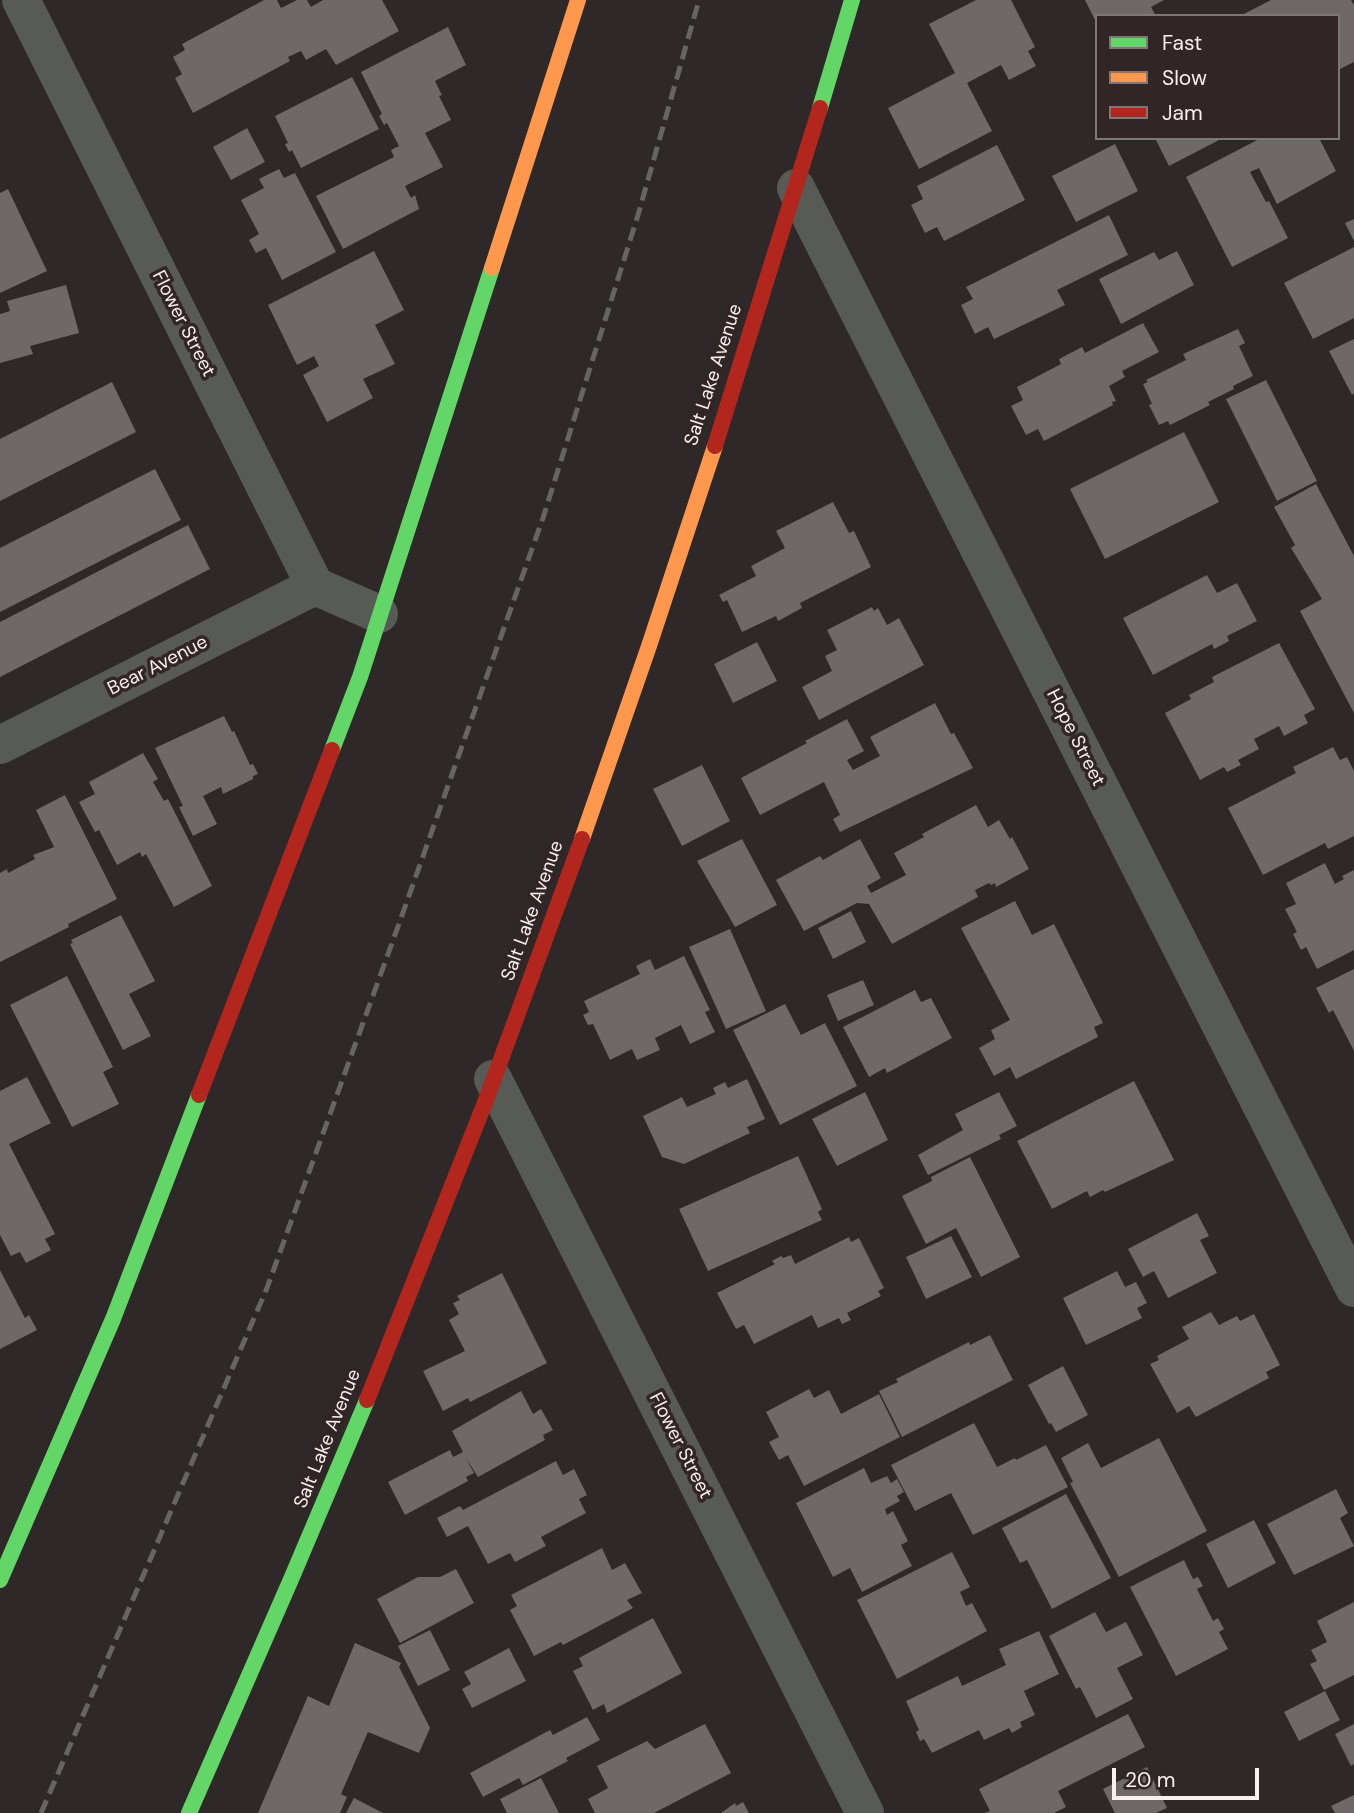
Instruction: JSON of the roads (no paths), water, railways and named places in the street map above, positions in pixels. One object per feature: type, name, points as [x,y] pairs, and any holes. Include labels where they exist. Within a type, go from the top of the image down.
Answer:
[{"type":"street","name":"Flower Street","points":[[21,0],[315,586]]},
{"type":"street","points":[[0,1580],[113,1319],[360,677],[578,0]]},
{"type":"street","name":"Salt Lake Avenue","points":[[189,1813],[334,1480],[413,1288],[580,846],[653,635],[796,188],[852,0]]},
{"type":"street","name":"Hope Street","points":[[796,188],[1354,1287]]},
{"type":"street","points":[[315,586],[379,614]]},
{"type":"street","name":"Bear Avenue","points":[[0,745],[315,586]]},
{"type":"street","name":"Flower Street","points":[[493,1079],[865,1813]]},
{"type":"railway","points":[[41,1813],[267,1288],[543,518],[638,215],[699,0]]}]
